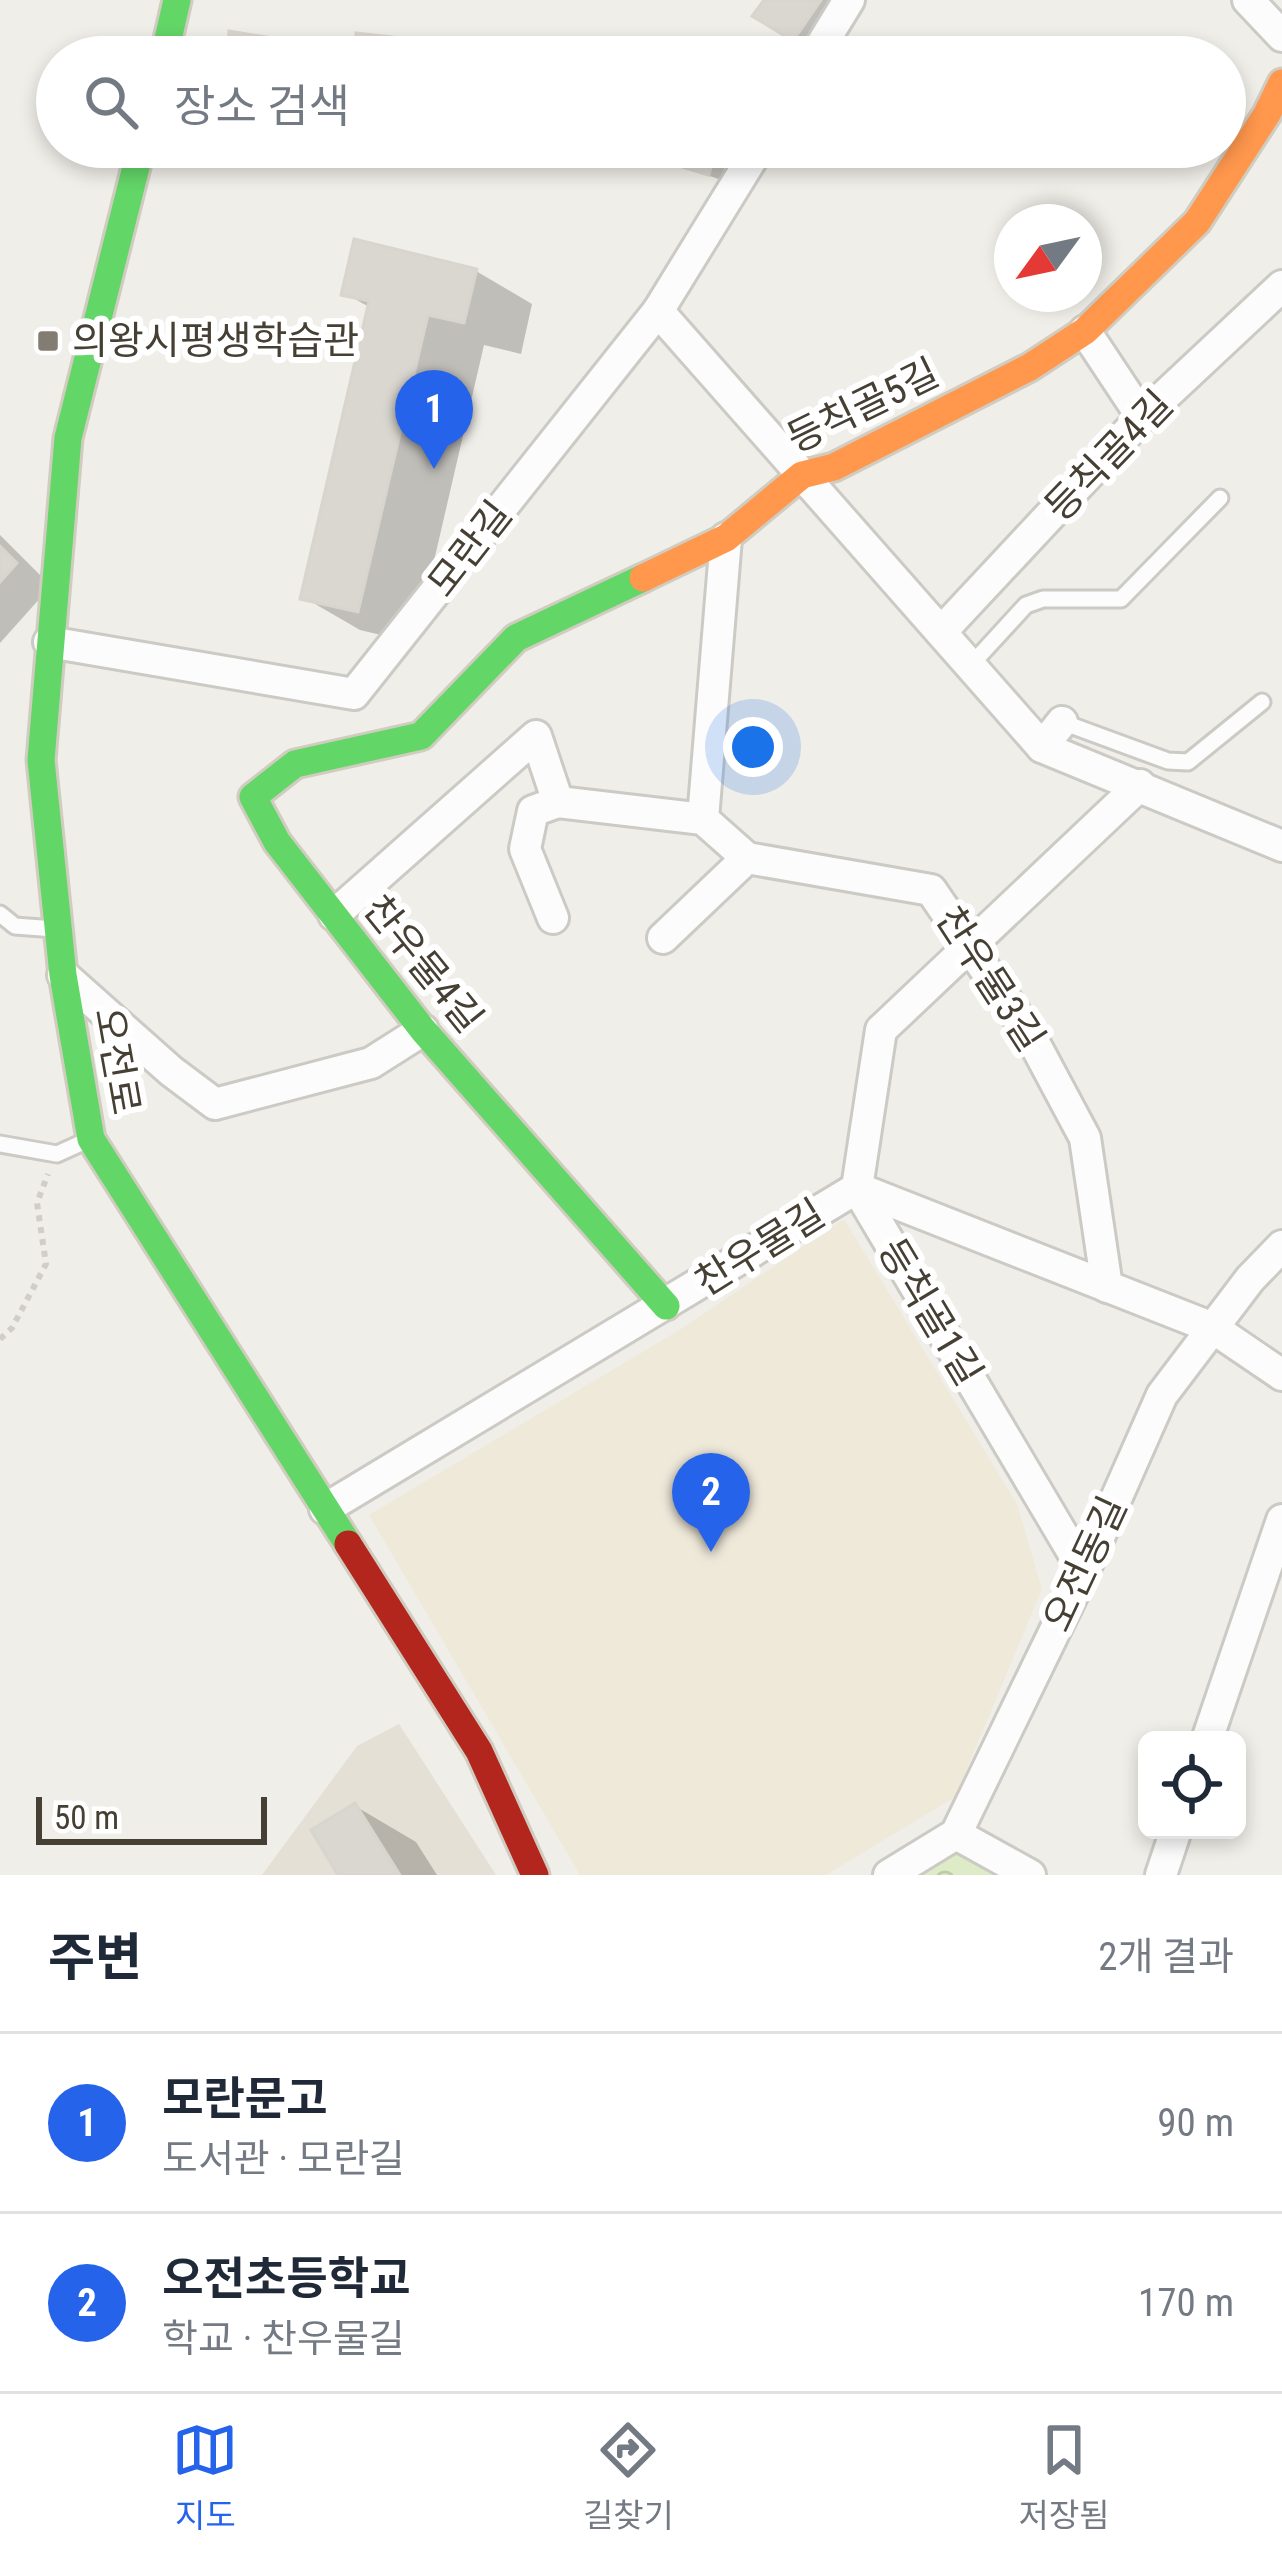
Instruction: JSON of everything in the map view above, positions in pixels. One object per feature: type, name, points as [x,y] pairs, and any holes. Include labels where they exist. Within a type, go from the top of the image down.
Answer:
[{"type":"street","points":[[169,36],[177,0]]},
{"type":"street","points":[[827,36],[849,0]]},
{"type":"street","points":[[1248,0],[1282,36]]},
{"type":"street","name":"등칙골5길","points":[[1246,146],[1282,82]]},
{"type":"street","name":"오전로","points":[[136,168],[68,438],[41,760],[63,975],[91,1139],[479,1751],[535,1875]]},
{"type":"street","name":"모란길","points":[[49,642],[355,694],[658,311],[746,168]]},
{"type":"street","name":"등칙골5길","points":[[421,736],[516,638],[726,538],[802,475],[854,458],[1030,367],[1085,331],[1197,222],[1232,168]]},
{"type":"street","name":"등칙골4길","points":[[941,632],[1142,417],[1267,318],[1282,286]]},
{"type":"street","points":[[658,311],[1042,747],[1282,846]]},
{"type":"street","points":[[1085,331],[1142,417]]},
{"type":"street","points":[[703,819],[726,538]]},
{"type":"street","points":[[1042,747],[1062,722]]},
{"type":"street","name":"찬우물4길","points":[[421,736],[295,764],[253,797],[277,842],[423,1030],[666,1306]]},
{"type":"street","points":[[334,915],[536,736],[558,802]]},
{"type":"street","points":[[857,1188],[881,1030],[1140,785]]},
{"type":"street","points":[[553,918],[525,849],[533,812],[558,802],[703,819],[747,858],[663,938]]},
{"type":"street","name":"찬우물3길","points":[[747,858],[931,890],[1030,1035],[1084,1138],[1107,1287]]},
{"type":"street","points":[[63,975],[215,1104],[370,1063],[423,1030]]},
{"type":"street","name":"찬우물길","points":[[325,1509],[857,1188],[1213,1328],[1282,1376]]},
{"type":"street","name":"등칙골1길","points":[[857,1188],[1084,1571]]},
{"type":"street","name":"오전동길","points":[[956,1834],[1084,1571],[1162,1395],[1250,1279],[1282,1246]]},
{"type":"street","points":[[1210,1731],[1282,1520]]},
{"type":"street","points":[[889,1875],[956,1834],[1030,1875]]},
{"type":"street","points":[[1161,1875],[1173,1839]]},
{"type":"lane","points":[[970,666],[1026,605],[1043,599],[1121,599],[1220,498]]},
{"type":"lane","points":[[1062,722],[1168,761],[1188,762],[1262,702]]},
{"type":"lane","points":[[0,914],[15,926],[58,929]]},
{"type":"lane","points":[[0,1144],[56,1154],[91,1139]]},
{"type":"path","points":[[0,1339],[12,1328],[46,1264],[37,1203],[56,1154]]},
{"type":"shaded area","points":[[844,1219],[1017,1504],[1042,1589],[955,1797],[826,1875],[580,1875],[369,1515],[681,1329]]},
{"type":"shaded area","points":[[399,1724],[496,1875],[262,1875],[357,1746]]},
{"type":"green space","points":[[961,1849],[1004,1875],[920,1875]]},
{"type":"building","points":[[764,0],[821,0],[796,36],[785,36],[752,16]]},
{"type":"building","points":[[354,239],[477,269],[464,323],[428,315],[358,612],[300,599],[369,301],[341,295]]},
{"type":"building","points":[[0,546],[17,563],[0,582]]},
{"type":"building","points":[[355,1803],[400,1875],[338,1875],[311,1830]]},
{"type":"traffic: fast","points":[[169,36],[177,0]]},
{"type":"traffic: fast","points":[[136,168],[68,438],[41,760],[63,975],[91,1139],[348,1544]]},
{"type":"traffic: fast","points":[[643,578],[516,638],[421,736],[295,764],[253,797],[277,842],[423,1030],[666,1306]]},
{"type":"traffic: slow","points":[[1246,146],[1282,83]]},
{"type":"traffic: slow","points":[[643,578],[726,538],[802,475],[834,467],[1030,367],[1085,331],[1197,222],[1232,168]]},
{"type":"traffic: jam","points":[[348,1544],[479,1751],[535,1875]]},
{"type":"place","name":"의왕시평생학습관","points":[[48,341]]},
{"type":"place","name":"모란문고","points":[[434,469]]},
{"type":"place","name":"오전초등학교","points":[[711,1552]]}]
